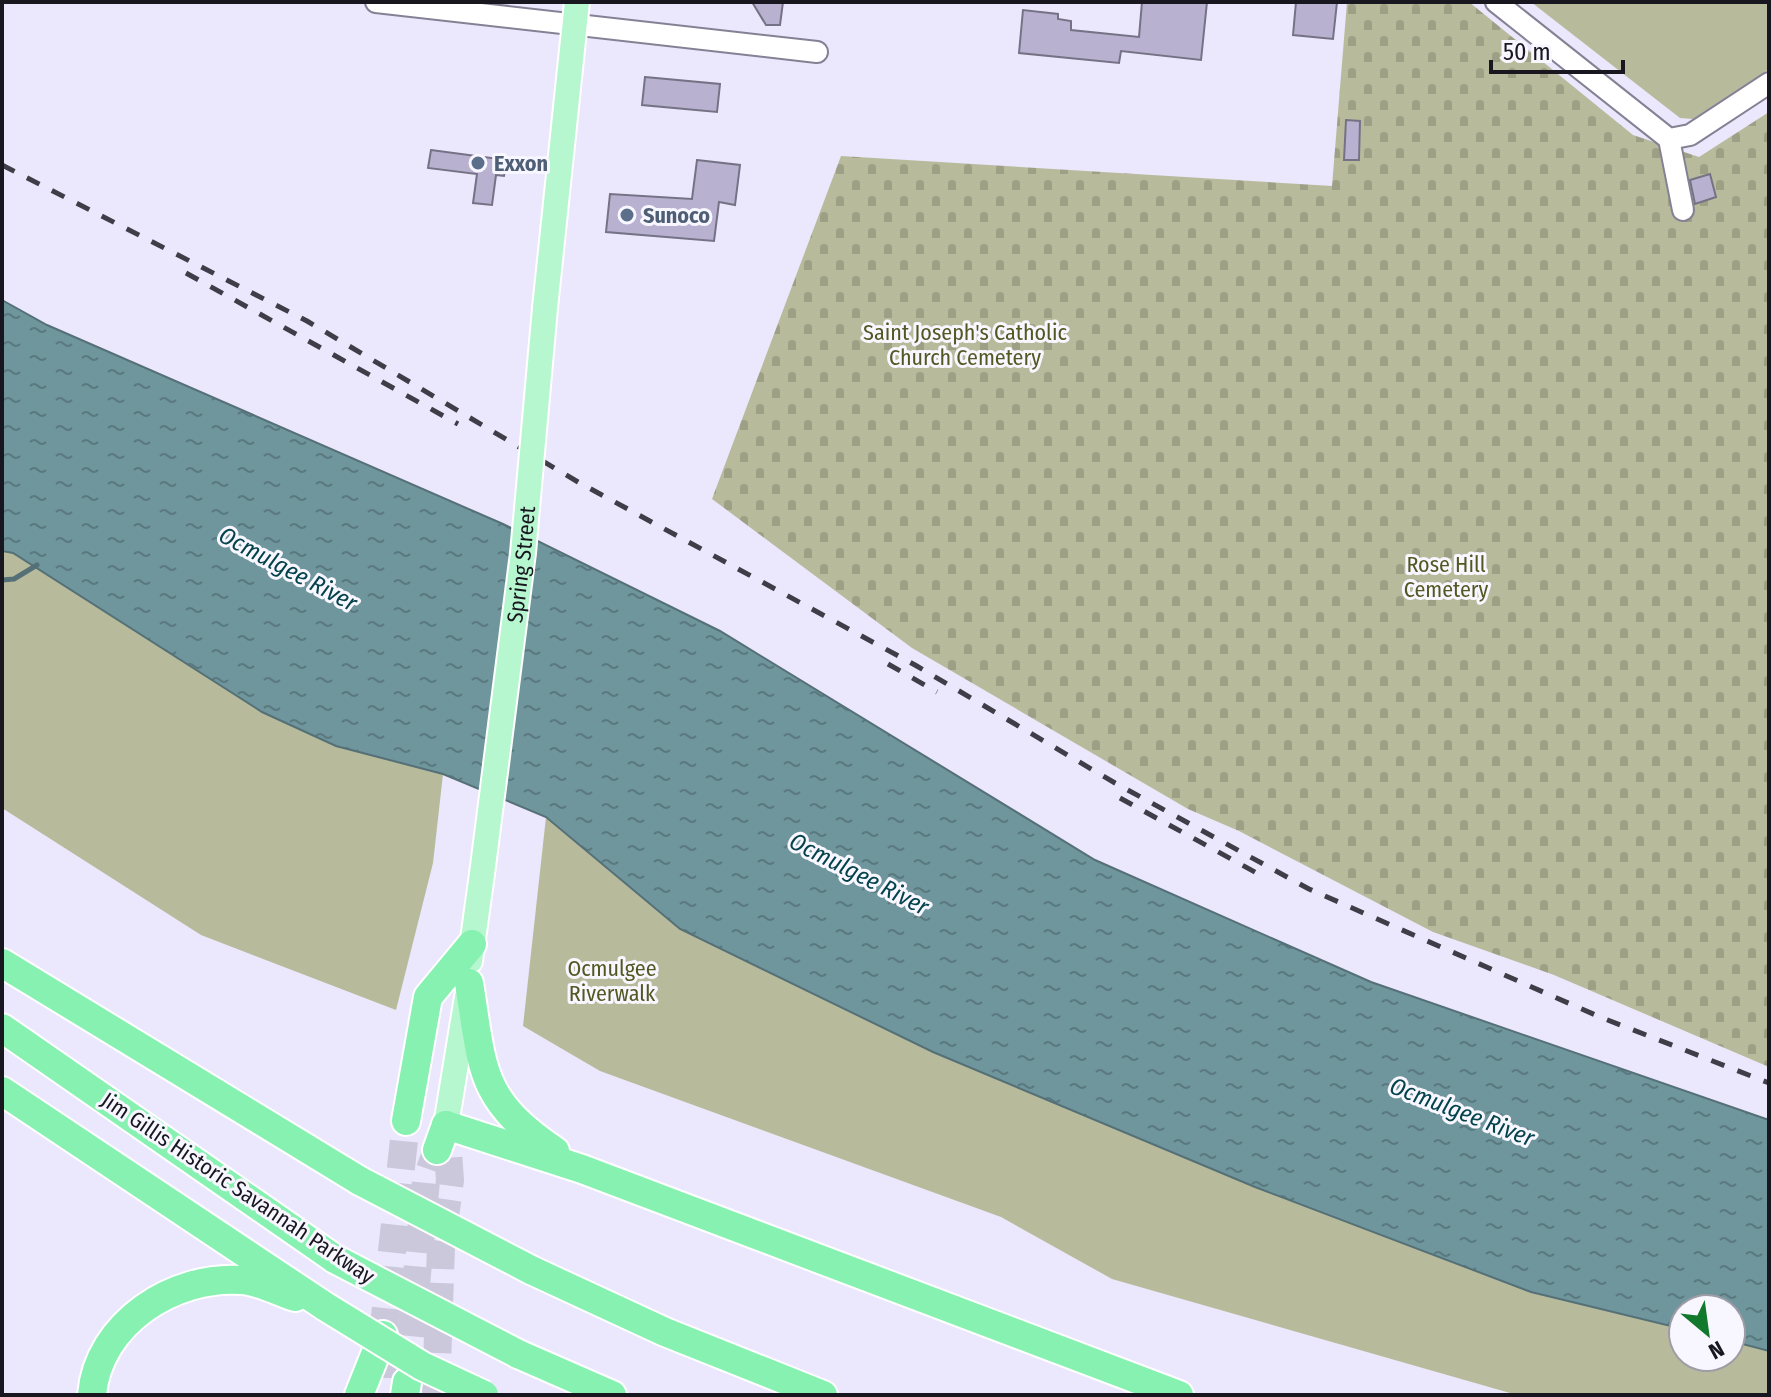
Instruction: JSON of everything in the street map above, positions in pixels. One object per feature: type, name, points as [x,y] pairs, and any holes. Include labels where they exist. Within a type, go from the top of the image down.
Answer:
[{"type":"highway","points":[[406,1121],[428,997],[472,944]]},
{"type":"highway","points":[[2,963],[360,1181],[531,1270],[665,1332],[823,1395]]},
{"type":"highway","points":[[469,983],[486,1075],[494,1096],[526,1131],[582,1169]]},
{"type":"highway","name":"Jim Gillis Historic Savannah Parkway","points":[[2,1028],[335,1259],[518,1354],[612,1395]]},
{"type":"highway","points":[[2,1091],[326,1307],[422,1366],[484,1395]]},
{"type":"highway","points":[[444,1143],[582,1169],[1179,1395]]},
{"type":"highway","points":[[92,1395],[107,1351],[134,1313],[182,1287],[243,1280],[326,1307]]},
{"type":"highway","points":[[359,1395],[383,1335]]},
{"type":"main road","name":"Spring Street","points":[[444,1143],[469,983],[523,553],[576,13]]},
{"type":"street","points":[[376,2],[576,13],[817,52]]},
{"type":"street","points":[[1496,2],[1669,139],[1683,210]]},
{"type":"street","points":[[1669,139],[1690,135],[1769,83]]},
{"type":"green space","name":"Rose Hill Cemetery","points":[[1347,2],[1469,2],[1633,135],[1699,157],[1769,112],[1769,1067],[1554,975],[1433,932],[1239,831],[1188,809],[912,648],[712,499],[841,156],[1332,186]]},
{"type":"green space","points":[[1531,2],[1769,2],[1769,69],[1693,119],[1680,118]]},
{"type":"green space","points":[[2,551],[13,553],[336,746],[443,774],[433,863],[396,1010],[201,935],[2,808]]},
{"type":"green space","name":"Ocmulgee Riverwalk","points":[[546,817],[680,929],[933,1052],[1255,1187],[1531,1292],[1667,1325],[1667,1373],[1747,1373],[1747,1345],[1769,1351],[1769,1395],[1517,1395],[1112,1279],[1001,1217],[600,1071],[523,1026]]},
{"type":"water","name":"Ocmulgee River","points":[[2,300],[47,325],[503,524],[720,631],[1095,860],[1371,982],[1769,1120],[1769,1351],[1747,1345],[1747,1293],[1667,1293],[1667,1325],[1531,1292],[1255,1187],[933,1052],[680,929],[546,817],[443,774],[336,746],[262,712],[13,553],[2,551]]},
{"type":"building","points":[[752,2],[783,2],[780,25],[766,25]]},
{"type":"building","points":[[1142,2],[1207,2],[1201,60],[1121,51],[1119,63],[1019,53],[1023,10],[1058,14],[1058,19],[1071,21],[1071,30],[1139,37]]},
{"type":"building","points":[[1296,2],[1337,2],[1333,39],[1293,35]]},
{"type":"building","points":[[645,77],[720,84],[717,112],[642,105]]},
{"type":"building","points":[[1346,120],[1360,121],[1359,160],[1344,160]]},
{"type":"building","points":[[431,150],[507,160],[504,176],[496,175],[492,205],[473,203],[477,174],[428,168]]},
{"type":"building","points":[[697,160],[740,165],[735,205],[719,202],[714,241],[606,232],[610,194],[692,199]]},
{"type":"building","points":[[1710,174],[1716,197],[1695,204],[1690,180]]},
{"type":"waterway","points":[[2,580],[14,579],[37,565]]},
{"type":"tunnel","points":[[382,1378],[383,1335],[406,1121]]},
{"type":"tunnel","points":[[407,1378],[426,1181],[437,1150]]},
{"type":"tunnel","points":[[436,1395],[441,1246],[450,1180],[448,1153]]},
{"type":"railway","points":[[2,165],[307,321],[578,482],[915,665],[1115,783],[1309,889],[1600,1017],[1769,1083]]},
{"type":"railway","points":[[186,273],[458,424]]},
{"type":"railway","points":[[888,664],[937,692]]},
{"type":"railway","points":[[1120,798],[1264,877]]},
{"type":"place","name":"Exxon","points":[[478,163]]},
{"type":"place","name":"Sunoco","points":[[627,215]]},
{"type":"park label","name":"Saint Joseph's Catholic Church Cemetery","points":[[965,344]]}]
